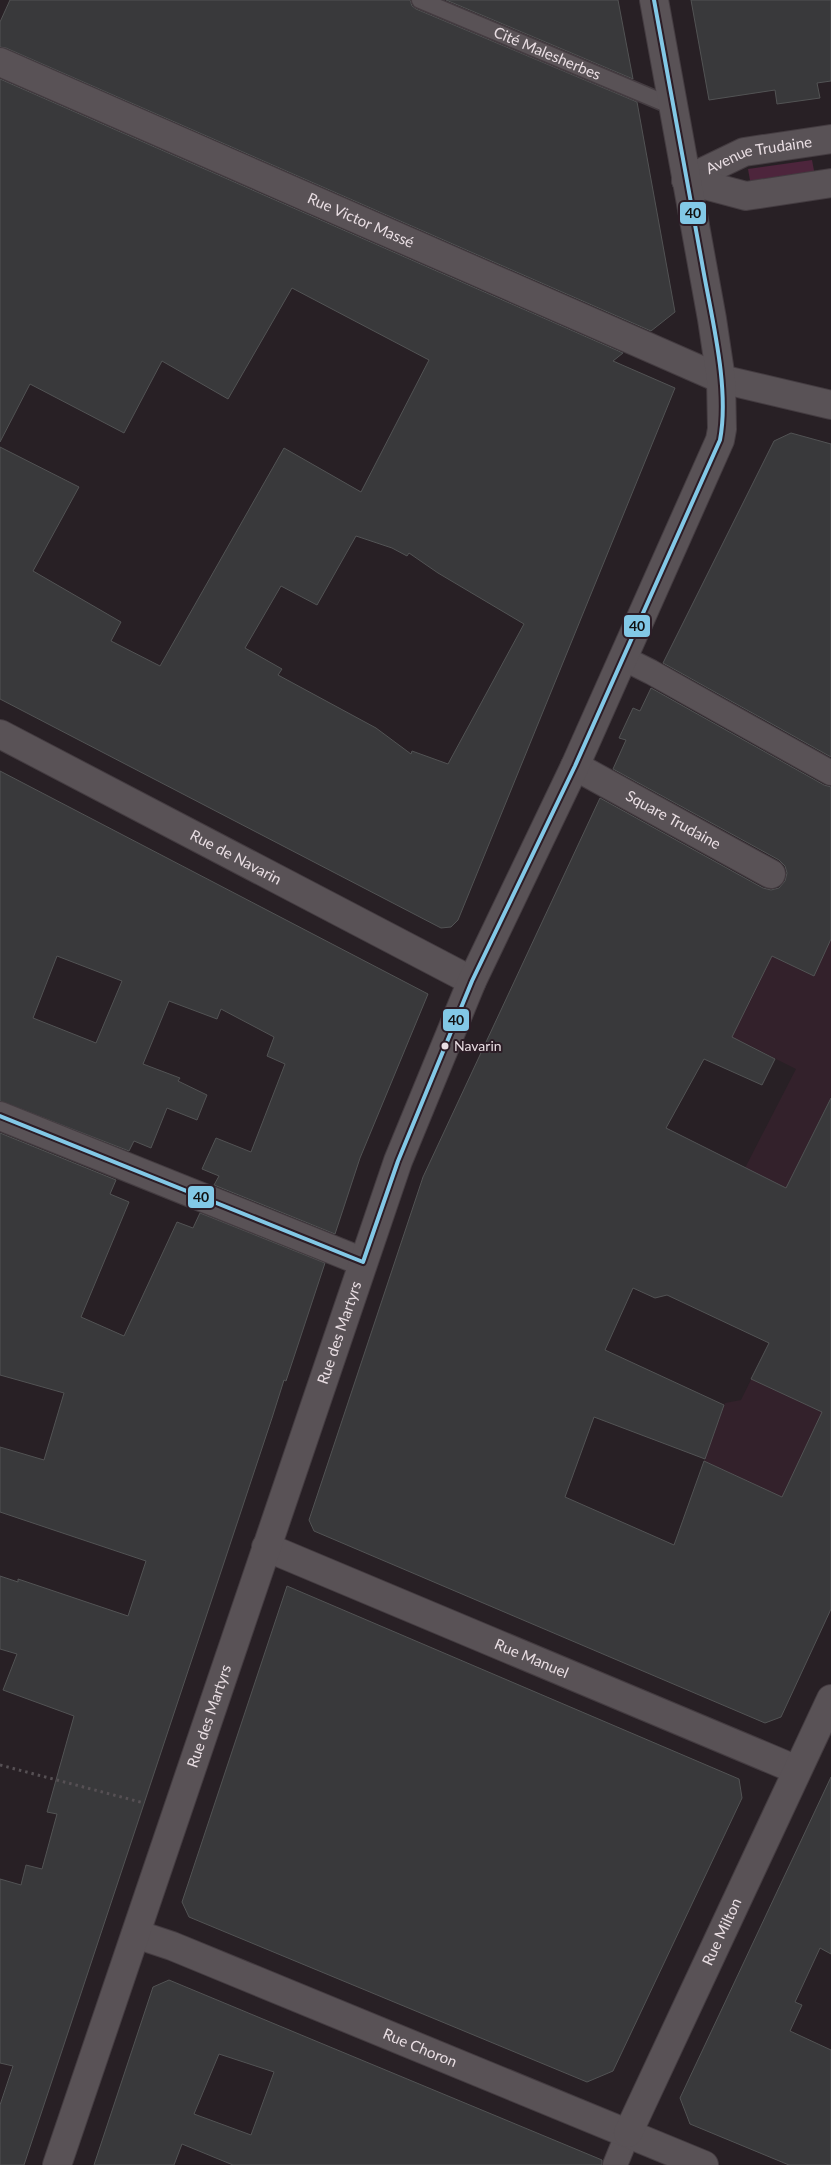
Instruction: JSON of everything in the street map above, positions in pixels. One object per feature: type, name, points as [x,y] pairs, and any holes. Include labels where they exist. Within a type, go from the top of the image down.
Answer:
[{"type":"street","name":"Rue des Martyrs","points":[[57,2165],[398,1161],[472,981],[575,766],[720,440],[722,429],[721,379],[712,319],[654,0]]},
{"type":"street","name":"Rue Victor Massé","points":[[0,62],[721,379],[831,405]]},
{"type":"street","name":"Avenue Trudaine","points":[[686,180],[744,152],[831,139]]},
{"type":"street","name":"Avenue Trudaine","points":[[686,180],[746,196],[831,183]]},
{"type":"street","points":[[623,658],[831,773]]},
{"type":"street","name":"Rue de Navarin","points":[[0,734],[472,981]]},
{"type":"street","name":"Square Trudaine","points":[[575,766],[771,874]]},
{"type":"street","points":[[0,1116],[363,1262]]},
{"type":"street","name":"Rue Manuel","points":[[266,1546],[797,1770]]},
{"type":"street","name":"Rue Milton","points":[[615,2165],[628,2133],[831,1700]]},
{"type":"street","name":"Rue Choron","points":[[136,1934],[172,1946],[704,2165]]},
{"type":"lane","name":"Cité Malesherbes","points":[[420,0],[674,107]]},
{"type":"path","points":[[0,1765],[177,1812]]},
{"type":"shaded area","points":[[812,160],[815,176],[751,186],[748,169]]},
{"type":"shaded area","points":[[831,825],[831,1097],[786,1188],[745,1168],[796,1069],[732,1037]]},
{"type":"shaded area","points":[[831,1296],[831,1520],[704,1461],[725,1403],[741,1400],[769,1343]]},
{"type":"building","points":[[10,0],[410,0],[412,6],[416,9],[637,102],[675,312],[651,331],[0,47],[0,22]]},
{"type":"building","points":[[446,0],[618,0],[633,79]]},
{"type":"building","points":[[691,0],[831,0],[831,81],[817,83],[820,98],[777,104],[775,90],[709,100]]},
{"type":"building","points":[[0,79],[623,353],[613,361],[675,388],[458,920],[451,927],[441,928],[0,699],[0,447],[79,487],[33,571],[121,622],[111,641],[160,666],[284,448],[361,492],[429,360],[292,288],[228,399],[162,361],[124,433],[30,384],[0,442]],"holes":[[[356,536],[392,548],[407,556],[409,553],[438,573],[524,624],[448,764],[412,751],[411,754],[376,728],[278,675],[282,669],[245,648],[281,586],[317,605]]]},
{"type":"building","points":[[791,433],[831,444],[831,757],[663,663],[774,441]]},
{"type":"building","points":[[651,688],[824,785],[831,787],[831,939],[814,976],[772,956],[732,1037],[775,1059],[762,1085],[704,1059],[666,1128],[786,1188],[831,1098],[831,1609],[781,1717],[765,1723],[314,1531],[309,1520],[423,1177],[600,798],[763,888],[771,890],[779,888],[785,881],[787,873],[785,866],[779,860],[613,769],[626,740],[619,738],[633,708],[640,711]],"holes":[[[633,1288],[655,1298],[667,1295],[769,1343],[751,1379],[822,1412],[782,1497],[704,1461],[674,1545],[565,1497],[594,1417],[705,1459],[724,1405],[605,1350]]]},
{"type":"building","points":[[0,771],[428,994],[360,1158],[335,1234],[214,1185],[219,1176],[202,1169],[216,1138],[251,1152],[285,1064],[267,1056],[274,1037],[221,1009],[217,1019],[169,1001],[143,1064],[180,1078],[178,1081],[207,1095],[197,1120],[167,1108],[151,1148],[134,1141],[129,1151],[0,1101]],"holes":[[[57,956],[122,981],[96,1043],[33,1018]]]},
{"type":"building","points":[[0,1133],[116,1180],[110,1194],[129,1202],[81,1317],[124,1336],[177,1222],[193,1228],[200,1213],[325,1263],[286,1381],[284,1380],[24,2165],[0,2165],[0,2105],[13,2066],[0,2063],[0,1879],[21,1885],[26,1865],[42,1869],[57,1814],[47,1812],[74,1716],[3,1690],[17,1654],[0,1649],[0,1576],[18,1582],[18,1579],[128,1616],[146,1561],[0,1512],[0,1447],[44,1460],[64,1393],[0,1375]]},
{"type":"building","points":[[287,1586],[739,1779],[742,1798],[613,2071],[587,2082],[189,1917],[182,1902]]},
{"type":"building","points":[[831,1777],[831,1954],[820,1948],[795,2002],[802,2005],[790,2031],[831,2050],[831,2165],[789,2165],[690,2124],[680,2098]]},
{"type":"building","points":[[169,1980],[602,2160],[602,2165],[233,2165],[182,2144],[174,2165],[94,2165],[153,1987]],"holes":[[[219,2054],[274,2072],[251,2135],[194,2114]]]},
{"type":"transit line","name":"40","points":[[0,1116],[363,1262],[398,1161],[472,981],[575,766],[720,440],[723,397],[718,352],[654,0]]},
{"type":"place","name":"Navarin","points":[[445,1046]]}]
